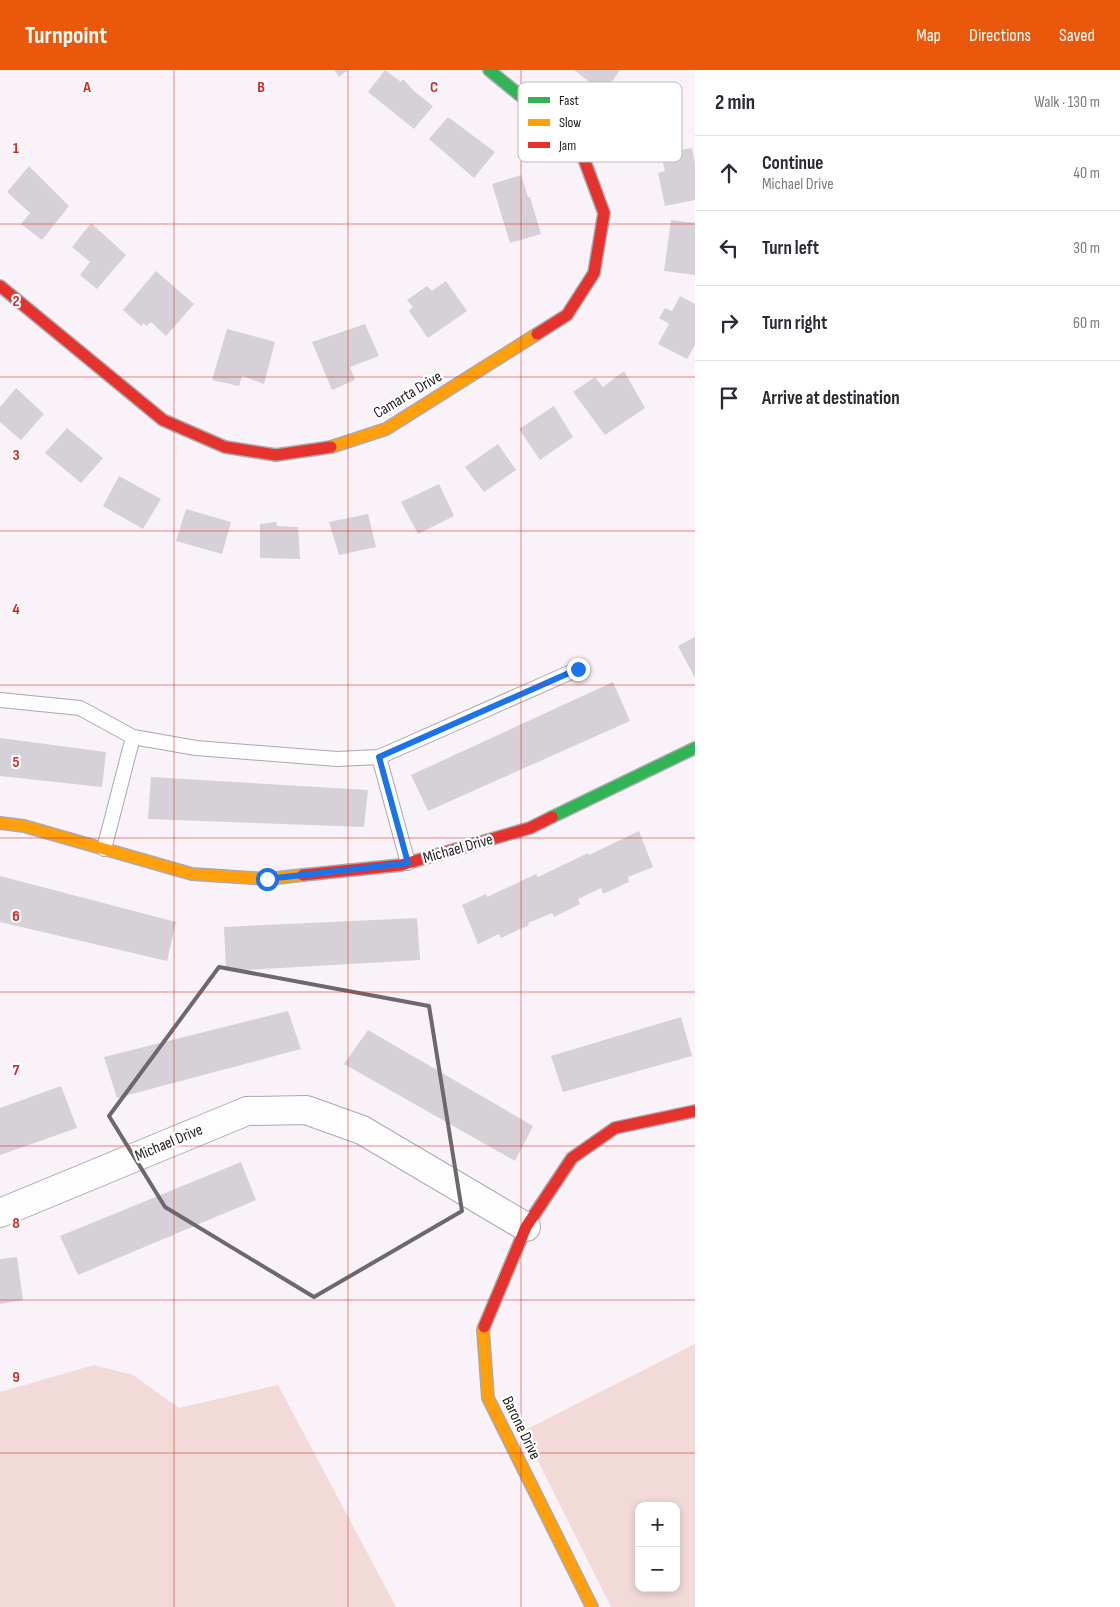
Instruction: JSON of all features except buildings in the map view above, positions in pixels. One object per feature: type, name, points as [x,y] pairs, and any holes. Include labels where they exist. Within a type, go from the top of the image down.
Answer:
[{"type":"street","name":"Camarta Drive","points":[[489,70],[518,94]]},
{"type":"street","name":"Camarta Drive","points":[[0,286],[163,420],[225,447],[276,455],[332,447],[386,430],[567,316],[594,273],[604,213],[585,162]]},
{"type":"street","name":"Michael Drive","points":[[0,823],[24,826],[192,874],[267,879],[408,863],[530,828],[695,748]]},
{"type":"street","name":"Michael Drive","points":[[0,1213],[246,1111],[306,1110],[362,1130],[526,1227]]},
{"type":"street","name":"Barone Drive","points":[[592,1607],[488,1398],[483,1330],[526,1227],[572,1158],[615,1128],[695,1111]]},
{"type":"lane","points":[[0,700],[80,708],[133,737],[196,748],[337,759],[379,757],[578,669]]},
{"type":"lane","points":[[104,849],[133,737]]},
{"type":"lane","points":[[379,757],[408,863]]},
{"type":"highlighted area","points":[[219,967],[429,1006],[462,1211],[314,1297],[165,1207],[109,1116]]},
{"type":"shaded area","points":[[695,1344],[695,1607],[611,1607],[523,1431]]},
{"type":"shaded area","points":[[94,1365],[133,1375],[179,1408],[278,1385],[396,1607],[0,1607],[0,1392]]},
{"type":"traffic: fast","points":[[489,70],[518,94]]},
{"type":"traffic: fast","points":[[552,817],[695,748]]},
{"type":"traffic: slow","points":[[331,447],[386,429],[537,334]]},
{"type":"traffic: slow","points":[[0,823],[24,826],[192,874],[267,879],[303,875]]},
{"type":"traffic: slow","points":[[484,1327],[488,1398],[592,1607]]},
{"type":"traffic: jam","points":[[537,334],[567,315],[594,273],[604,213],[585,162]]},
{"type":"traffic: jam","points":[[0,286],[163,420],[225,447],[276,455],[331,447]]},
{"type":"traffic: jam","points":[[303,875],[401,865],[530,828],[552,817]]},
{"type":"traffic: jam","points":[[484,1327],[526,1227],[572,1158],[615,1128],[695,1111]]},
{"type":"route","points":[[267,879],[408,863],[379,757],[453,726],[578,669]]}]
